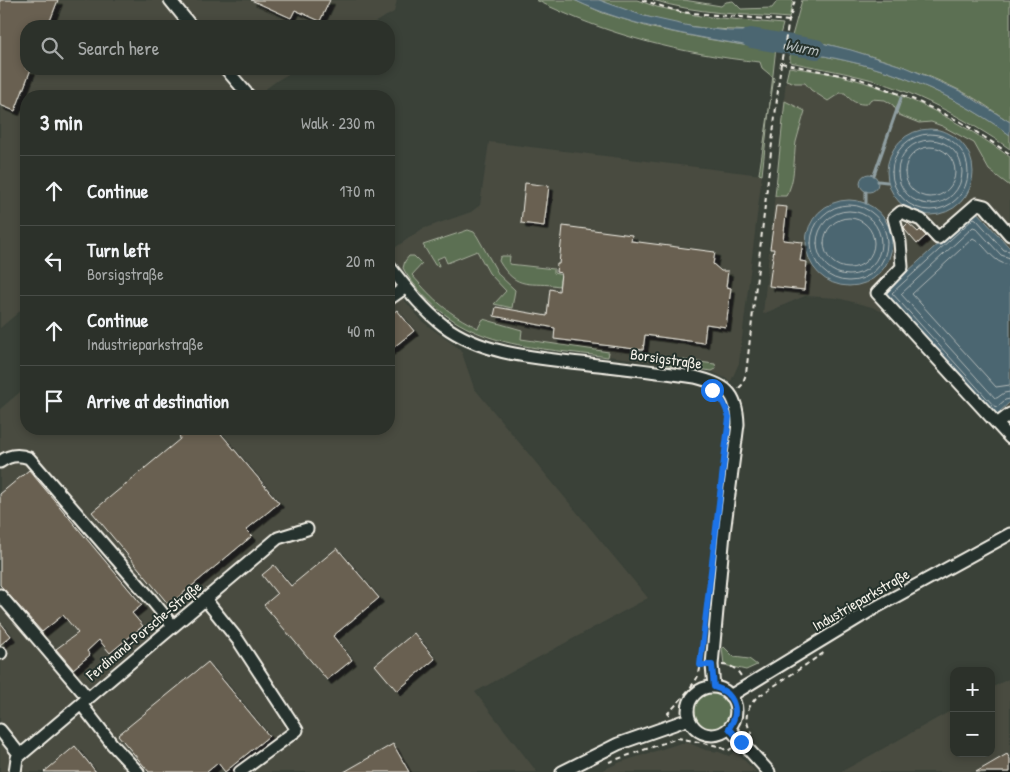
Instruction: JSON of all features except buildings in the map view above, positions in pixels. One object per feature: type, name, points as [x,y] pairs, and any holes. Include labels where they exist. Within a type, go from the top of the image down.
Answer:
[{"type":"street","points":[[170,0],[186,20]]},
{"type":"street","points":[[231,75],[244,90]]},
{"type":"street","points":[[1010,235],[985,206],[977,204],[938,238],[921,220],[901,212],[894,218],[900,242],[902,267],[878,293],[1010,438]]},
{"type":"street","name":"Borsigstraße","points":[[395,273],[413,296],[443,325],[471,341],[490,348],[521,356],[696,377],[716,383],[729,391],[732,396]]},
{"type":"street","points":[[395,295],[406,287]]},
{"type":"street","points":[[714,687],[706,665],[738,424],[738,409],[732,396]]},
{"type":"street","points":[[997,424],[1010,414]]},
{"type":"street","points":[[0,462],[10,457],[22,455],[29,458],[173,626]]},
{"type":"street","name":"Ferdinand-Porsche-Straße","points":[[20,755],[278,538],[307,529]]},
{"type":"street","name":"Industrieparkstraße","points":[[730,696],[873,609],[1010,534]]},
{"type":"street","points":[[0,595],[84,701],[112,744],[138,772]]},
{"type":"street","points":[[205,599],[238,640],[297,730],[240,772]]},
{"type":"street","points":[[714,687],[730,696],[736,708],[735,715],[729,728],[723,733],[706,735],[692,726],[687,711],[692,696],[698,691],[714,687]]},
{"type":"street","points":[[562,772],[618,744],[689,719]]},
{"type":"street","points":[[729,728],[769,772]]},
{"type":"street","points":[[0,730],[20,755],[17,758],[15,772]]},
{"type":"path","points":[[642,0],[680,12],[789,23]]},
{"type":"path","points":[[732,396],[742,385],[746,374],[781,64],[789,23],[796,0]]},
{"type":"path","points":[[781,64],[860,79],[910,98],[961,122],[1010,154]]},
{"type":"path","points":[[678,738],[668,713],[677,705],[706,665],[703,637]]},
{"type":"path","points":[[604,764],[650,746],[678,738],[718,746],[728,751],[752,733],[746,714],[748,707],[756,698],[830,649]]},
{"type":"path","points":[[706,665],[728,665],[735,668],[756,698]]},
{"type":"shaded area","points":[[0,0],[397,0],[394,12],[379,20],[20,20],[20,75],[287,75],[264,90],[20,90],[20,311],[0,328]]},
{"type":"shaded area","points":[[789,67],[852,79],[905,98],[961,125],[1010,157],[1010,449],[887,314],[872,307],[837,298],[805,296],[763,314],[786,80]]},
{"type":"shaded area","points":[[489,142],[762,175],[739,363],[731,381],[708,370],[532,348],[494,340],[477,335],[434,308],[422,296],[395,261],[395,247],[422,229],[471,212],[480,205]]},
{"type":"shaded area","points":[[395,289],[423,322],[461,350],[474,388],[648,598],[475,692],[537,772],[0,772],[0,409],[20,392],[20,435],[395,435]]},
{"type":"shaded area","points":[[1008,679],[1010,683],[1010,772],[841,772],[950,711],[950,757],[995,757],[995,686]]},
{"type":"shaded area","points":[[681,743],[689,743],[705,750],[729,756],[735,751],[756,772],[598,772],[621,762]]},
{"type":"green space","points":[[536,0],[574,0],[603,13],[652,28],[767,49],[776,47],[773,77],[762,68],[760,62],[702,54],[645,41],[590,23]]},
{"type":"green space","points":[[599,0],[637,0],[657,7],[700,16],[783,24],[780,35],[696,27],[671,23],[622,9]]},
{"type":"green space","points":[[653,0],[684,0],[721,6],[726,2],[733,1],[741,9],[772,8],[778,0],[793,0],[789,18],[703,11]]},
{"type":"green space","points":[[802,0],[1010,0],[1010,122],[967,94],[941,81],[857,52],[792,36]]},
{"type":"green space","points":[[790,49],[875,68],[944,95],[985,118],[1010,135],[1010,149],[958,117],[899,89],[861,77],[790,62]]},
{"type":"green space","points":[[789,67],[853,79],[895,93],[935,111],[974,133],[1010,157],[1010,186],[989,170],[974,143],[942,126],[931,122],[919,123],[899,115],[893,105],[885,100],[871,99],[867,104],[860,104],[852,100],[845,93],[840,93],[828,101],[811,90],[805,83],[795,83],[786,80]]},
{"type":"green space","points":[[773,77],[774,78],[769,108]]},
{"type":"green space","points":[[785,101],[805,111],[796,142],[793,177],[789,190],[786,196],[775,196]]},
{"type":"green space","points":[[769,108],[762,175],[759,174]]},
{"type":"green space","points":[[468,230],[474,232],[499,275],[515,290],[512,308],[494,304],[506,291],[489,273],[477,251],[447,263],[444,256],[437,259],[439,266],[435,265],[423,245]]},
{"type":"green space","points":[[409,256],[414,256],[422,264],[412,275],[428,292],[442,306],[478,328],[483,319],[522,330],[521,339],[609,352],[608,357],[506,342],[460,324],[439,309],[410,279],[403,268]]},
{"type":"green space","points":[[502,256],[510,256],[509,264],[554,269],[554,273],[561,275],[559,286],[519,281],[506,271],[499,261]]},
{"type":"green space","points":[[659,357],[715,364],[716,369],[712,371],[661,364],[658,361]]},
{"type":"green space","points":[[724,647],[734,657],[749,659],[757,665],[746,670],[724,665],[722,648]]},
{"type":"green space","points":[[711,693],[723,699],[729,711],[723,723],[711,729],[699,723],[693,711],[699,699]]},
{"type":"water","points":[[574,0],[599,0],[644,16],[694,27],[780,35],[776,47],[767,49],[644,25],[597,10]]},
{"type":"water","points":[[792,36],[851,50],[908,68],[962,92],[1010,122],[1010,135],[958,102],[888,72],[790,49]]},
{"type":"water","points":[[922,129],[938,129],[947,132],[961,141],[970,155],[973,172],[970,189],[961,203],[947,212],[938,215],[922,215],[906,208],[894,196],[887,180],[887,164],[894,148],[906,136]]},
{"type":"water","points":[[865,174],[873,174],[878,179],[876,190],[865,192],[860,187],[860,179]]},
{"type":"water","points":[[841,200],[857,200],[866,203],[880,212],[889,226],[892,243],[889,260],[880,274],[866,283],[857,286],[841,286],[825,279],[813,267],[806,251],[806,235],[813,219],[825,207]]},
{"type":"water","points":[[975,210],[1010,248],[1010,402],[996,415],[884,293]]},
{"type":"waterway","name":"Wurm","points":[[751,38],[816,49]]},
{"type":"waterway","points":[[874,175],[901,98]]},
{"type":"waterway","points":[[878,181],[887,182]]},
{"type":"waterway","points":[[866,192],[866,203]]},
{"type":"route","points":[[712,390],[719,394],[729,417],[700,665],[712,665],[714,687],[725,692],[734,702],[736,708],[735,715],[729,728],[741,742]]}]
